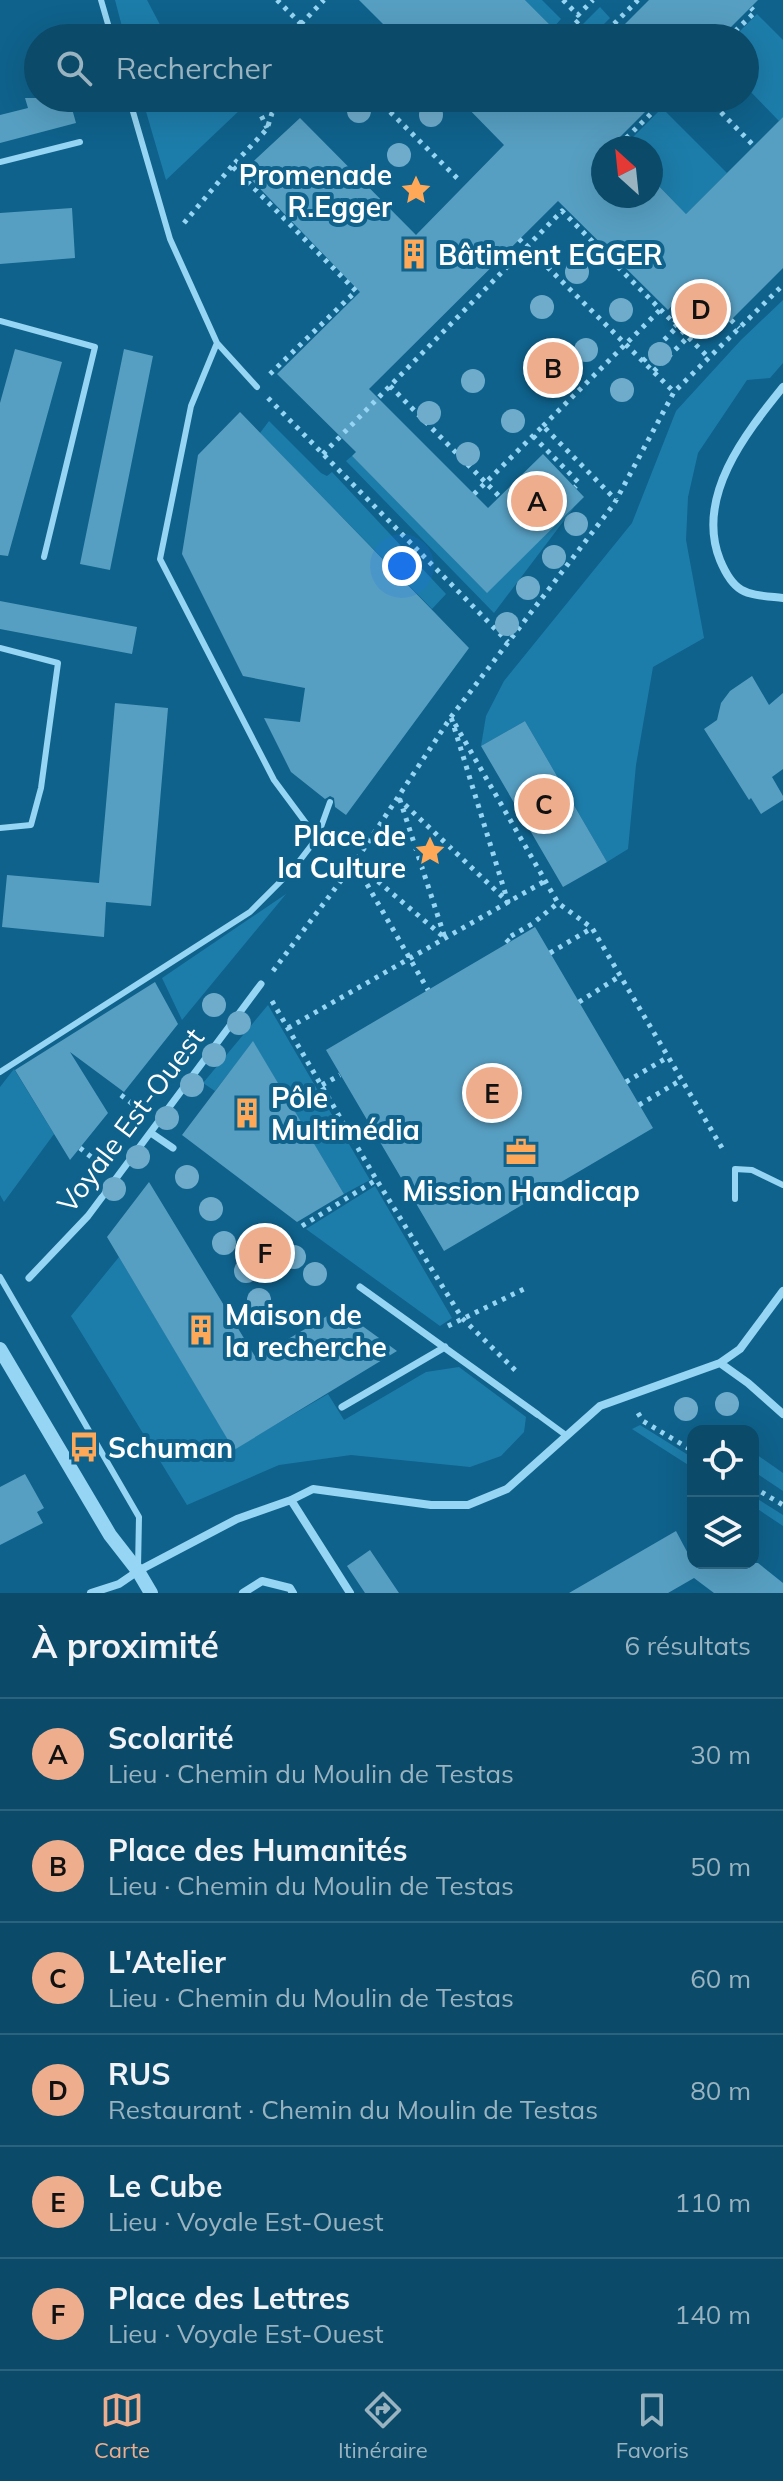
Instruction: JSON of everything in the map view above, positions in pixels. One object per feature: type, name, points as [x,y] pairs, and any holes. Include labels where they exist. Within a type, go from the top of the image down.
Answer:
[{"type":"street","points":[[783,387],[754,423],[722,479],[713,511],[713,543],[729,581],[748,594],[783,598]]},
{"type":"street","name":"Voyale Est-Ouest","points":[[29,1278],[88,1216],[261,984]]},
{"type":"street","points":[[151,1133],[173,1148]]},
{"type":"street","points":[[360,1287],[537,1414]]},
{"type":"street","points":[[91,1593],[119,1584],[237,1519],[313,1489],[431,1505],[468,1505],[507,1489],[600,1406],[720,1363],[740,1349],[783,1291]]},
{"type":"street","points":[[342,1407],[445,1347]]},
{"type":"street","points":[[0,1349],[110,1535],[151,1593]]},
{"type":"street","points":[[720,1363],[783,1414]]},
{"type":"street","points":[[291,1500],[350,1593]]},
{"type":"street","points":[[243,1593],[262,1581],[290,1588],[293,1593]]},
{"type":"lane","points":[[101,0],[108,24]]},
{"type":"lane","points":[[133,112],[170,239],[217,343],[257,387]]},
{"type":"lane","points":[[0,162],[80,142]]},
{"type":"lane","points":[[0,321],[95,347],[44,557]]},
{"type":"lane","points":[[217,343],[191,406],[160,559],[274,780],[317,838]]},
{"type":"lane","points":[[0,648],[58,663],[41,788],[31,825],[0,828]]},
{"type":"lane","points":[[0,1072],[250,912],[294,868],[317,838],[330,802]]},
{"type":"lane","points":[[735,1199],[735,1169],[752,1170],[783,1185]]},
{"type":"lane","points":[[0,1277],[139,1517],[138,1571]]},
{"type":"lane","points":[[537,1414],[567,1436]]},
{"type":"path","points":[[277,0],[301,24],[324,0]]},
{"type":"path","points":[[563,0],[581,18],[575,24]]},
{"type":"path","points":[[578,15],[593,0]]},
{"type":"path","points":[[614,24],[638,0]]},
{"type":"path","points":[[743,24],[755,12],[751,8]]},
{"type":"path","points":[[259,112],[267,129]]},
{"type":"path","points":[[170,239],[267,129],[273,112]]},
{"type":"path","points":[[390,112],[460,181]]},
{"type":"path","points":[[628,136],[653,112]]},
{"type":"path","points":[[721,112],[754,146]]},
{"type":"path","points":[[232,166],[356,291],[257,387],[508,642]]},
{"type":"path","points":[[323,454],[562,211],[709,358]]},
{"type":"path","points":[[519,239],[674,392]]},
{"type":"path","points":[[274,969],[355,862],[451,717],[616,500],[674,392],[783,285]]},
{"type":"path","points":[[643,361],[692,305]]},
{"type":"path","points":[[474,494],[661,309]]},
{"type":"path","points":[[654,371],[706,319]]},
{"type":"path","points":[[731,320],[739,328]]},
{"type":"path","points":[[390,386],[500,497]]},
{"type":"path","points":[[543,426],[616,500]]},
{"type":"path","points":[[533,436],[579,483],[575,487]]},
{"type":"path","points":[[451,717],[558,903],[592,928],[735,1169]]},
{"type":"path","points":[[451,717],[508,902]]},
{"type":"path","points":[[445,938],[400,800],[508,902]]},
{"type":"path","points":[[355,862],[445,938]]},
{"type":"path","points":[[355,862],[428,990]]},
{"type":"path","points":[[288,1028],[545,881]]},
{"type":"path","points":[[509,942],[506,939],[532,924],[558,903]]},
{"type":"path","points":[[550,953],[592,928]]},
{"type":"path","points":[[579,1002],[620,976]]},
{"type":"path","points":[[272,1001],[462,1318],[535,1390],[529,1407]]},
{"type":"path","points":[[626,1082],[668,1057]]},
{"type":"path","points":[[322,1085],[340,1075]]},
{"type":"path","points":[[639,1105],[681,1080]]},
{"type":"path","points":[[80,1148],[116,1178]]},
{"type":"path","points":[[302,1226],[376,1179]]},
{"type":"path","points":[[446,1328],[524,1289]]},
{"type":"path","points":[[627,1395],[643,1421],[687,1447]]},
{"type":"path","points":[[759,1491],[783,1505]]},
{"type":"shaded area","points":[[115,0],[147,0],[160,24],[121,24]]},
{"type":"shaded area","points":[[525,0],[542,0],[561,19],[557,24],[549,24]]},
{"type":"shaded area","points":[[600,7],[610,18],[604,24],[583,24]]},
{"type":"shaded area","points":[[757,14],[783,40],[783,117],[779,121],[759,100],[759,24],[747,24]]},
{"type":"shaded area","points":[[146,112],[238,112],[166,180]]},
{"type":"shaded area","points":[[658,112],[666,112],[727,173],[686,214],[663,190],[663,136],[634,136]]},
{"type":"shaded area","points":[[783,300],[783,363],[770,378],[747,380],[698,453],[688,497],[686,540],[704,638],[653,667],[636,765],[628,849],[607,862],[525,721],[481,746],[486,716],[504,681],[632,523],[676,411],[741,340]]},
{"type":"shaded area","points":[[269,421],[321,473],[327,476],[332,472],[446,594],[432,609],[260,433]]},
{"type":"shaded area","points":[[352,456],[487,592],[575,506],[494,613],[346,461]]},
{"type":"shaded area","points":[[286,894],[182,1020],[162,978]]},
{"type":"shaded area","points":[[268,1005],[370,1180],[344,1194],[253,1042],[215,1091],[203,1083]]},
{"type":"shaded area","points":[[14,1069],[54,1134],[4,1202],[0,1195],[0,1087]]},
{"type":"shaded area","points":[[375,1186],[452,1318],[440,1326],[306,1229]]},
{"type":"shaded area","points":[[119,1257],[234,1449],[328,1394],[344,1420],[426,1372],[459,1367],[526,1417],[524,1432],[501,1456],[470,1467],[351,1455],[279,1465],[187,1505],[71,1316]]},
{"type":"shaded area","points":[[640,1425],[687,1454],[687,1464],[632,1429]]},
{"type":"shaded area","points":[[759,1456],[783,1473],[783,1491],[759,1475]]},
{"type":"shaded area","points":[[759,1500],[783,1515],[783,1526],[759,1510]]},
{"type":"building","points":[[359,0],[525,0],[549,24],[383,24]]},
{"type":"building","points":[[649,0],[758,0],[734,24],[625,24]]},
{"type":"building","points":[[24,109],[24,112],[73,112],[76,123],[0,143],[0,115]]},
{"type":"building","name":"Bâtiment EGGER","points":[[472,112],[645,112],[621,136],[591,136],[591,208],[663,208],[663,190],[686,214],[783,117],[783,268],[719,332],[682,295],[668,310],[558,201],[369,389],[488,508],[543,454],[584,497],[487,593],[352,456],[356,452],[277,374],[360,292],[243,171],[300,118],[416,235],[504,145]]},
{"type":"building","points":[[72,208],[75,258],[0,264],[0,213]]},
{"type":"building","points":[[15,349],[62,362],[8,556],[0,555],[0,403]]},
{"type":"building","points":[[124,349],[153,356],[110,570],[80,564]]},
{"type":"building","points":[[240,412],[469,648],[346,815],[335,807],[334,798],[330,796],[325,799],[291,772],[264,718],[300,722],[305,688],[243,676],[182,554],[198,455]]},
{"type":"building","points":[[0,601],[137,627],[132,654],[0,629]]},
{"type":"building","points":[[752,676],[769,705],[783,693],[783,769],[772,777],[783,800],[761,814],[704,729],[717,720],[721,703],[730,691]]},
{"type":"building","points":[[115,703],[168,708],[151,906],[106,902],[104,937],[2,927],[7,875],[99,883]]},
{"type":"building","points":[[525,721],[607,862],[563,887],[481,746]]},
{"type":"building","points":[[535,927],[653,1128],[444,1251],[326,1050]]},
{"type":"building","points":[[155,982],[178,1024],[124,1092],[70,1052],[108,1113],[70,1160],[15,1070]]},
{"type":"building","name":"Pôle Multimédia","points":[[253,1041],[344,1194],[297,1222],[182,1135]]},
{"type":"building","name":"Maison de la recherche","points":[[149,1182],[256,1358],[339,1309],[397,1351],[234,1450],[107,1237]]},
{"type":"building","points":[[25,1474],[44,1508],[37,1512],[43,1523],[0,1545],[0,1487]]},
{"type":"building","points":[[676,1531],[687,1552],[687,1569],[759,1569],[759,1564],[783,1583],[783,1593],[714,1593],[694,1578],[668,1593],[569,1593]]},
{"type":"building","points":[[370,1550],[399,1593],[365,1593],[347,1566]]},
{"type":"place","name":"Promenade R.Egger","points":[[416,190]]},
{"type":"place","name":"Bâtiment EGGER","points":[[414,254]]},
{"type":"place","name":"RUS","points":[[701,309]]},
{"type":"place","name":"Place des Humanités","points":[[553,368]]},
{"type":"place","name":"Scolarité","points":[[537,501]]},
{"type":"place","name":"L'Atelier","points":[[544,804]]},
{"type":"place","name":"Place de la Culture","points":[[430,851]]},
{"type":"place","name":"Le Cube","points":[[492,1093]]},
{"type":"place","name":"Pôle Multimédia","points":[[247,1113]]},
{"type":"place","name":"Mission Handicap","points":[[521,1152]]},
{"type":"place","name":"Place des Lettres","points":[[265,1253]]},
{"type":"place","name":"Maison de la recherche","points":[[201,1330]]},
{"type":"place","name":"Schuman","points":[[84,1447]]}]
